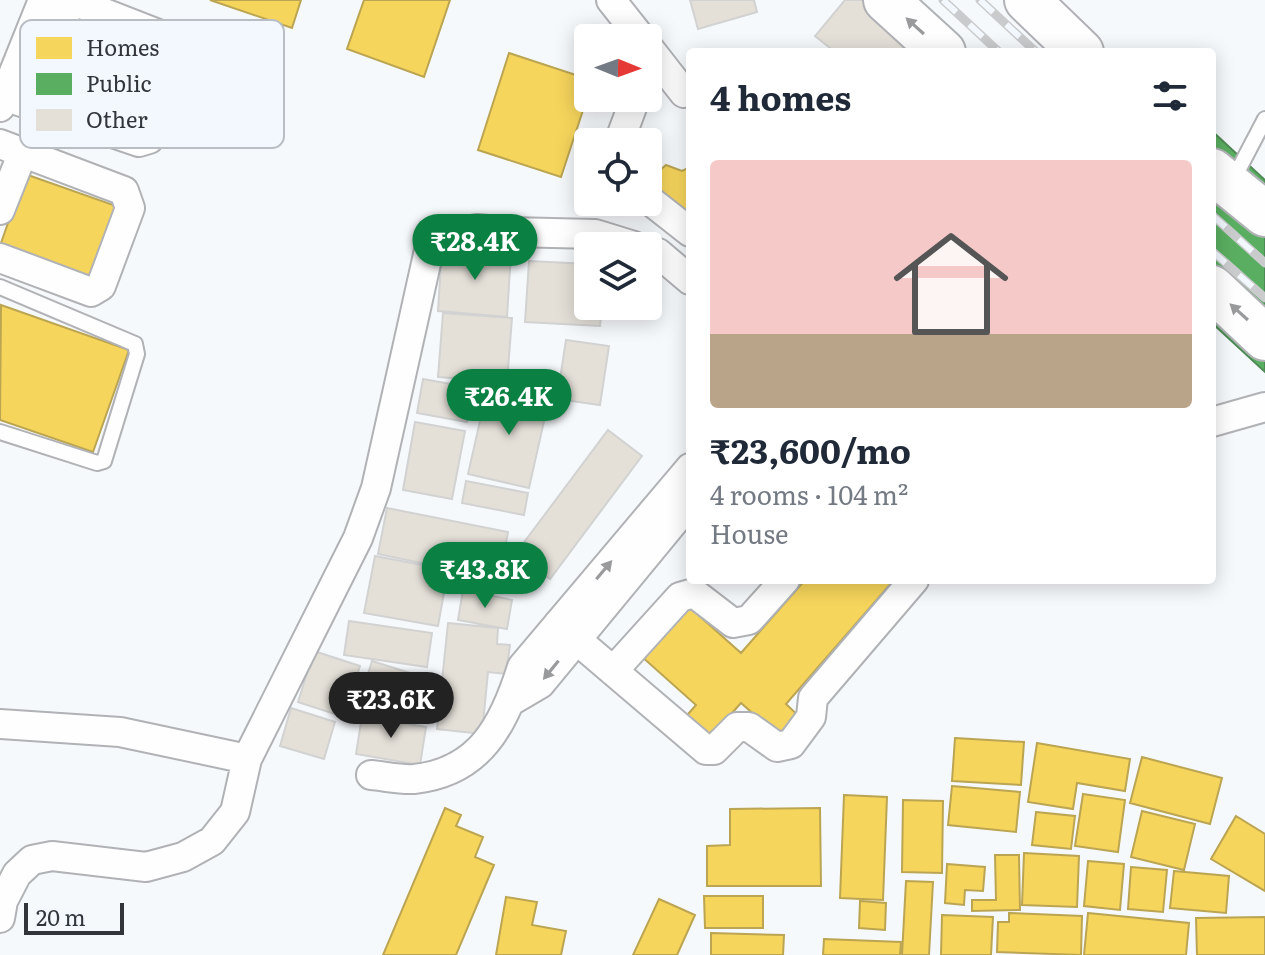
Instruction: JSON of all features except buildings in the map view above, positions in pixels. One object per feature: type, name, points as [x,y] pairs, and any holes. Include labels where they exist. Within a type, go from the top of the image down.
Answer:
[{"type":"main road","points":[[886,0],[939,48]]},
{"type":"main road","points":[[1027,0],[1068,48]]},
{"type":"main road","points":[[1216,292],[1265,338]]},
{"type":"street","points":[[35,20],[43,0]]},
{"type":"street","points":[[63,20],[70,0],[122,20]]},
{"type":"street","points":[[611,0],[630,24]]},
{"type":"street","points":[[2,102],[20,57]]},
{"type":"street","points":[[0,210],[11,148],[124,191],[130,208],[101,286],[91,292],[0,258]]},
{"type":"street","points":[[662,210],[686,229]]},
{"type":"street","points":[[0,918],[3,901],[17,874],[32,860],[52,856],[146,867],[183,857],[212,841],[235,812],[247,759],[358,538],[376,488],[431,241],[477,229],[574,234]]},
{"type":"street","points":[[662,256],[686,277]]},
{"type":"street","points":[[1216,421],[1265,407]]},
{"type":"street","points":[[371,775],[412,779],[455,770],[478,753],[511,701],[540,684],[567,632],[673,511],[686,478]]},
{"type":"street","points":[[613,671],[680,597],[694,593],[733,623],[749,620],[781,584]]},
{"type":"street","points":[[567,632],[706,750],[714,750],[737,727],[749,727],[777,747],[791,744],[811,717],[813,698],[911,584]]},
{"type":"street","points":[[0,724],[120,732],[247,759]]},
{"type":"lane","points":[[1246,196],[1265,119]]},
{"type":"lane","points":[[0,287],[135,344],[137,354],[104,461],[97,463],[0,432]]},
{"type":"railway","points":[[943,0],[995,48]]},
{"type":"railway","points":[[980,0],[1032,48]]},
{"type":"railway","points":[[1216,219],[1265,263]]},
{"type":"railway","points":[[1216,255],[1265,298]]}]
